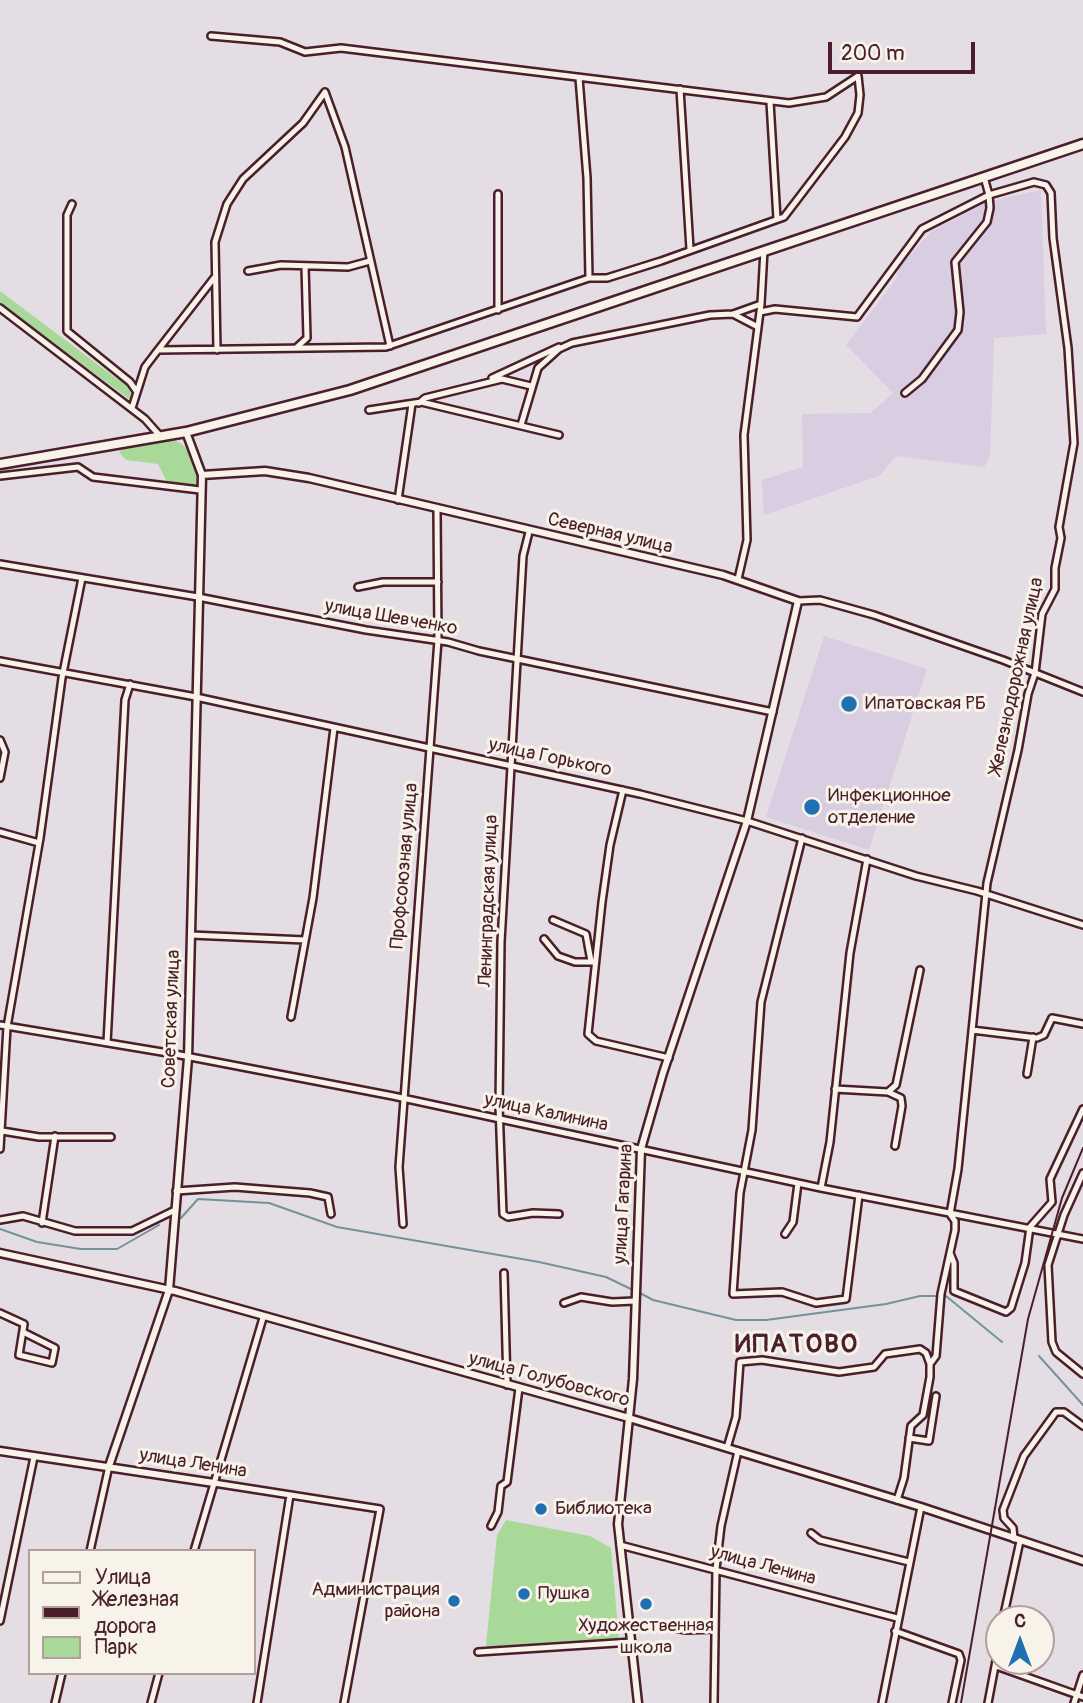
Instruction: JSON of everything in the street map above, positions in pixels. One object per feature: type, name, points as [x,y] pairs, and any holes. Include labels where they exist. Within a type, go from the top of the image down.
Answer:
[{"type":"highway","points":[[0,464],[187,432],[384,379],[983,175],[1083,144]]},
{"type":"street","points":[[158,350],[390,346],[589,278],[607,278],[777,219],[792,208],[845,137],[858,113],[858,76],[826,97],[800,102],[770,102],[341,48],[305,52],[280,42],[211,36]]},
{"type":"street","points":[[579,78],[587,177],[589,278]]},
{"type":"street","points":[[680,89],[690,249]]},
{"type":"street","points":[[216,350],[215,242],[227,204],[243,178],[303,123],[325,92],[345,147],[390,346]]},
{"type":"street","points":[[770,102],[777,219]]},
{"type":"street","points":[[905,393],[922,379],[958,330],[960,312],[955,262],[987,222],[989,195],[983,175]]},
{"type":"street","name":"Железнодорожная улица","points":[[930,1364],[936,1356],[941,1296],[955,1221],[950,1214],[956,1187],[985,896],[1025,704],[1035,673],[1042,614],[1055,589],[1055,568],[1061,538],[1060,519],[1074,443],[1068,348],[1049,190],[1042,183],[1034,182],[989,195]]},
{"type":"street","points":[[498,194],[498,310]]},
{"type":"street","points":[[760,312],[775,309],[857,317],[922,229],[989,195]]},
{"type":"street","points":[[72,204],[67,215],[67,331],[130,382],[137,392]]},
{"type":"street","points":[[738,579],[747,540],[744,435],[761,304],[764,250]]},
{"type":"street","points":[[248,271],[262,267],[348,267],[370,261]]},
{"type":"street","points":[[294,349],[307,338],[305,266]]},
{"type":"street","points":[[132,408],[145,367],[214,278]]},
{"type":"street","points":[[480,384],[542,352],[572,342],[710,315],[733,314],[761,304]]},
{"type":"street","points":[[0,308],[132,408],[161,437]]},
{"type":"street","points":[[733,314],[758,327]]},
{"type":"street","points":[[521,425],[538,368],[572,342]]},
{"type":"street","points":[[369,410],[415,403],[425,398],[502,379],[531,386]]},
{"type":"street","points":[[415,403],[559,435]]},
{"type":"street","points":[[398,500],[415,403]]},
{"type":"street","points":[[187,432],[202,475]]},
{"type":"street","points":[[0,476],[78,467],[93,477],[200,490]]},
{"type":"street","name":"Северная улица","points":[[202,475],[265,471],[738,579],[763,592],[798,601],[813,599],[837,604],[1035,673]]},
{"type":"street","name":"Советская улица","points":[[90,1549],[109,1466],[169,1290],[173,1211],[188,1058],[202,475]]},
{"type":"street","name":"Профсоюзная улица","points":[[403,1224],[399,1167],[403,1099],[438,640],[437,510]]},
{"type":"street","name":"Ленинградская улица","points":[[529,532],[523,556],[501,942],[503,1215],[559,1214]]},
{"type":"street","name":"улица Шевченко","points":[[0,564],[198,597],[366,630],[438,640],[774,712]]},
{"type":"street","points":[[0,1149],[7,1027],[39,843],[63,672],[82,579]]},
{"type":"street","points":[[358,587],[383,582],[438,582]]},
{"type":"street","name":"улица Гагарина","points":[[638,1703],[618,1524],[629,1418],[641,1149],[747,821],[798,601]]},
{"type":"street","name":"улица Горького","points":[[0,660],[196,697],[624,790],[747,821],[1083,925]]},
{"type":"street","points":[[1035,673],[1083,692]]},
{"type":"street","points":[[107,1043],[125,700],[130,684]]},
{"type":"street","points":[[291,1017],[313,898],[334,728]]},
{"type":"street","points":[[0,740],[5,752],[0,778]]},
{"type":"street","points":[[624,790],[610,845],[593,962],[588,1024],[591,1039],[669,1058]]},
{"type":"street","points":[[0,832],[39,843]]},
{"type":"street","points":[[802,838],[761,1002],[752,1129],[743,1170],[733,1294],[761,1295],[782,1292],[816,1303],[846,1299],[859,1195]]},
{"type":"street","points":[[821,1188],[830,1142],[850,953],[867,859]]},
{"type":"street","points":[[553,920],[584,933],[598,933]]},
{"type":"street","points":[[584,933],[589,939],[593,962]]},
{"type":"street","points":[[191,935],[305,940]]},
{"type":"street","points":[[544,939],[558,956],[575,962],[593,962]]},
{"type":"street","points":[[888,1092],[895,1085],[920,970]]},
{"type":"street","points":[[972,1030],[1033,1038],[1044,1035],[1052,1018],[1083,1024]]},
{"type":"street","name":"улица Калинина","points":[[0,1025],[403,1099],[821,1188],[1083,1239]]},
{"type":"street","points":[[1027,1074],[1033,1038]]},
{"type":"street","points":[[835,1089],[888,1092],[901,1098],[895,1146]]},
{"type":"street","points":[[950,1253],[954,1263],[954,1291],[1006,1312],[1011,1308],[1031,1239],[1030,1227],[1052,1202],[1050,1180],[1083,1109]]},
{"type":"street","points":[[2,1131],[39,1137],[111,1137]]},
{"type":"street","points":[[39,1221],[43,1214],[55,1136]]},
{"type":"street","points":[[1083,1173],[1048,1265],[1052,1342],[1056,1352],[1083,1374]]},
{"type":"street","points":[[785,1234],[793,1222],[798,1183]]},
{"type":"street","points":[[176,1191],[235,1187],[310,1193],[328,1197],[331,1214]]},
{"type":"street","points":[[0,1220],[12,1216],[75,1231],[132,1231],[173,1211]]},
{"type":"street","name":"улица Голубовского","points":[[0,1253],[169,1290],[629,1418],[921,1507],[1083,1561]]},
{"type":"street","points":[[504,1273],[508,1385]]},
{"type":"street","points":[[564,1303],[581,1297],[612,1302],[635,1298]]},
{"type":"street","points":[[0,1313],[24,1324],[19,1354],[52,1363],[55,1348],[23,1332]]},
{"type":"street","points":[[195,1549],[263,1318]]},
{"type":"street","points":[[727,1448],[736,1417],[740,1362],[762,1360],[839,1372],[874,1367],[885,1354],[913,1348],[926,1353],[930,1364],[923,1415],[911,1426],[904,1478],[897,1500]]},
{"type":"street","points":[[491,1526],[498,1511],[501,1486],[507,1482],[519,1388]]},
{"type":"street","points":[[909,1438],[929,1441],[936,1396]]},
{"type":"street","points":[[1005,1605],[1017,1540],[1013,1528],[1004,1518],[1003,1510],[1024,1457],[1056,1412],[1064,1412],[1083,1426]]},
{"type":"street","points":[[923,1415],[933,1416]]},
{"type":"street","name":"улица Ленина","points":[[0,1451],[380,1509],[344,1703]]},
{"type":"street","points":[[713,1703],[716,1569],[721,1527],[738,1451]]},
{"type":"street","points":[[0,1621],[34,1457]]},
{"type":"street","points":[[257,1703],[290,1495]]},
{"type":"street","points":[[882,1703],[921,1507]]},
{"type":"street","points":[[811,1533],[820,1540],[909,1562]]},
{"type":"street","name":"улица Ленина","points":[[620,1545],[897,1618]]},
{"type":"street","points":[[630,1628],[653,1624],[686,1630],[715,1629]]},
{"type":"street","points":[[895,1631],[959,1654],[961,1660],[952,1703]]},
{"type":"street","points":[[478,1652],[632,1643]]},
{"type":"street","points":[[55,1703],[62,1675]]},
{"type":"street","points":[[151,1703],[158,1675]]},
{"type":"street","points":[[988,1703],[994,1675]]},
{"type":"street","points":[[1021,1675],[1080,1696]]},
{"type":"street","points":[[1074,1703],[1080,1696],[1083,1675]]},
{"type":"shaded area","points":[[1041,190],[1046,334],[994,338],[990,456],[984,467],[896,456],[879,476],[764,515],[762,480],[803,467],[802,414],[871,413],[893,393],[846,345],[897,278],[899,267],[932,231],[987,202]]},
{"type":"shaded area","points":[[824,636],[927,669],[869,850],[766,817]]},
{"type":"green space","points":[[0,291],[117,379],[122,379],[134,392],[132,401],[0,304]]},
{"type":"green space","points":[[170,438],[182,444],[189,452],[197,471],[197,483],[194,486],[168,484],[158,464],[126,460],[119,452],[123,448]]},
{"type":"green space","points":[[506,1520],[590,1536],[611,1548],[619,1640],[488,1650],[491,1647],[486,1646],[497,1535]]},
{"type":"waterway","points":[[181,1218],[198,1199],[269,1203],[337,1227],[539,1262],[606,1277],[635,1291]]},
{"type":"waterway","points":[[0,1229],[37,1242],[81,1249],[117,1249],[159,1225]]},
{"type":"waterway","points":[[640,1293],[653,1300],[736,1320],[766,1320],[886,1304],[920,1296],[946,1296],[1002,1342]]},
{"type":"waterway","points":[[1039,1356],[1083,1405]]},
{"type":"railway","points":[[961,1703],[1028,1319],[1062,1198],[1083,1148]]},
{"type":"place","name":"Ипатовская РБ","points":[[849,704]]},
{"type":"place","name":"Инфекционное отделение","points":[[812,807]]},
{"type":"place","name":"Библиотека","points":[[541,1509]]},
{"type":"place","name":"Пушка","points":[[524,1594]]},
{"type":"place","name":"Администрация района","points":[[454,1601]]},
{"type":"place","name":"Художественная школа","points":[[646,1604]]},
{"type":"district","name":"ИПАТОВО","points":[[797,1345]]}]
